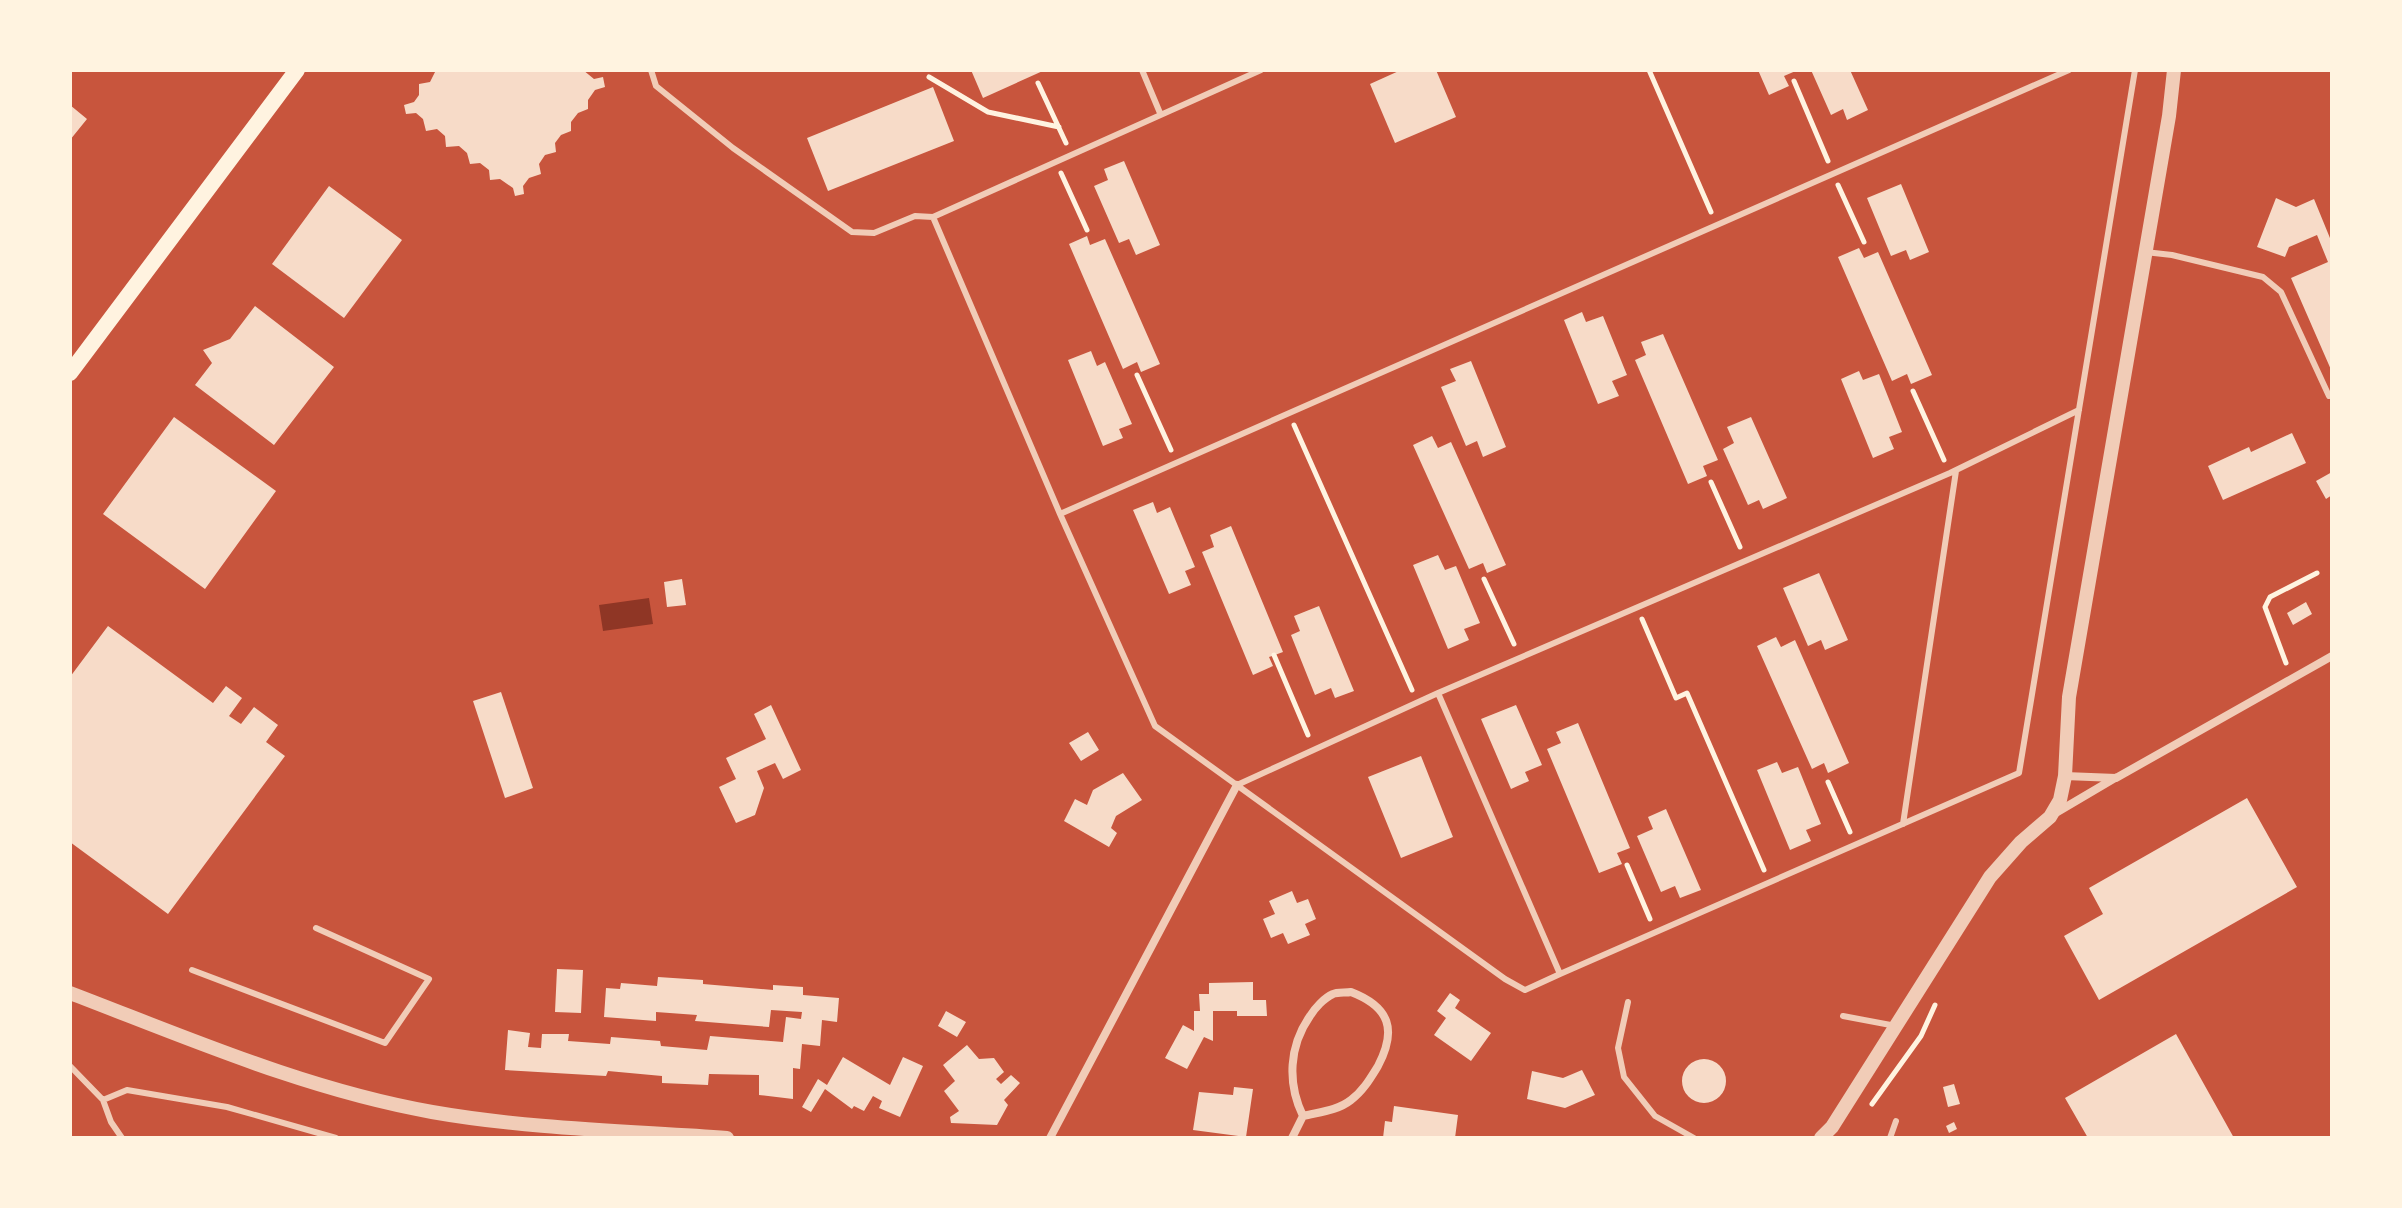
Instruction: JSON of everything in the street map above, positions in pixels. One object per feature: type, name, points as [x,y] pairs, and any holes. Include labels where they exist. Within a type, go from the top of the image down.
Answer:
[{"type":"main road","points":[[70,373],[297,70]]},
{"type":"street","points":[[2050,817],[2060,800],[2065,776],[2069,697],[2169,116],[2174,70]]},
{"type":"street","points":[[1821,1138],[1832,1127],[1990,877],[2021,842],[2050,817],[2332,656]]},
{"type":"street","points":[[2065,776],[2116,778]]},
{"type":"street","points":[[1050,1138],[1237,785]]},
{"type":"street","points":[[1351,992],[1370,999],[1383,1014],[1390,1030],[1387,1048],[1368,1084],[1350,1101],[1334,1109],[1303,1116],[1295,1100],[1292,1077],[1299,1032],[1315,1008],[1332,994],[1351,992]]},
{"type":"street","points":[[70,993],[295,1078],[353,1095],[418,1109],[501,1121],[727,1138]]},
{"type":"street","points":[[1292,1138],[1303,1116]]},
{"type":"lane","points":[[651,70],[656,86],[722,140],[852,232],[874,233],[915,216],[933,217],[1261,70]]},
{"type":"lane","points":[[1142,70],[1160,113]]},
{"type":"lane","points":[[1060,514],[2069,70]]},
{"type":"lane","points":[[933,217],[1155,726],[1505,979],[1525,990],[2019,773],[2135,70]]},
{"type":"lane","points":[[2145,252],[2172,255],[2263,277],[2281,292],[2329,396]]},
{"type":"lane","points":[[1237,785],[1417,702],[1953,472],[2079,410]]},
{"type":"lane","points":[[1903,824],[1953,472]]},
{"type":"lane","points":[[1438,693],[1560,974]]},
{"type":"lane","points":[[192,970],[385,1043],[429,979],[316,928]]},
{"type":"lane","points":[[1628,1002],[1618,1048],[1624,1077],[1655,1116],[1694,1138]]},
{"type":"lane","points":[[1843,1016],[1896,1026]]},
{"type":"lane","points":[[70,1066],[103,1100],[111,1122],[122,1138]]},
{"type":"lane","points":[[103,1100],[127,1090],[227,1107],[336,1138]]},
{"type":"lane","points":[[1890,1138],[1896,1121]]},
{"type":"path","points":[[1649,70],[1717,225]]},
{"type":"path","points":[[929,77],[988,112],[1059,127]]},
{"type":"path","points":[[1794,81],[1864,242]]},
{"type":"path","points":[[1038,83],[1071,154]]},
{"type":"path","points":[[1056,161],[1087,230]]},
{"type":"path","points":[[1137,375],[1177,463]]},
{"type":"path","points":[[1913,391],[1953,472]]},
{"type":"path","points":[[1288,413],[1417,702]]},
{"type":"path","points":[[1711,482],[1746,561]]},
{"type":"path","points":[[2292,679],[2265,607],[2270,597],[2317,573]]},
{"type":"path","points":[[1484,579],[1520,658]]},
{"type":"path","points":[[1637,608],[1676,698],[1687,693],[1770,883]]},
{"type":"path","points":[[1274,655],[1315,749]]},
{"type":"path","points":[[1828,782],[1857,846]]},
{"type":"path","points":[[1627,865],[1656,933]]},
{"type":"path","points":[[1868,1109],[1921,1036],[1938,1000]]},
{"type":"shaded area","points":[[649,598],[653,624],[603,631],[599,605]]},
{"type":"building","points":[[436,70],[583,70],[594,79],[603,77],[605,87],[595,90],[588,100],[588,109],[578,113],[571,122],[571,131],[561,135],[555,143],[556,152],[545,155],[539,164],[541,174],[529,178],[523,186],[524,194],[515,196],[513,188],[500,179],[490,180],[489,170],[480,163],[470,164],[467,153],[459,146],[446,147],[445,136],[437,129],[426,131],[423,119],[416,113],[406,114],[404,105],[414,102],[419,95],[419,84],[430,82]]},
{"type":"building","points":[[971,70],[1045,70],[983,98]]},
{"type":"building","points":[[1401,70],[1436,70],[1456,117],[1395,143],[1370,84]]},
{"type":"building","points":[[1758,70],[1798,70],[1784,76],[1789,86],[1769,95]]},
{"type":"building","points":[[1811,70],[1850,70],[1868,110],[1847,120],[1843,109],[1831,115]]},
{"type":"building","points":[[933,87],[954,141],[828,191],[807,138]]},
{"type":"building","points":[[70,105],[87,119],[70,140]]},
{"type":"building","points":[[1124,161],[1160,245],[1136,255],[1129,239],[1119,243],[1094,186],[1108,180],[1104,169]]},
{"type":"building","points":[[1901,184],[1929,252],[1910,260],[1906,250],[1891,256],[1867,198]]},
{"type":"building","points":[[329,186],[402,240],[344,318],[272,264]]},
{"type":"building","points":[[2276,198],[2296,207],[2314,199],[2332,243],[2332,372],[2291,278],[2328,262],[2317,235],[2289,247],[2285,257],[2257,247]]},
{"type":"building","points":[[1087,236],[1090,245],[1105,239],[1160,364],[1141,372],[1137,362],[1123,369],[1069,244]]},
{"type":"building","points":[[1859,248],[1864,258],[1878,252],[1932,375],[1911,384],[1907,374],[1892,381],[1838,257]]},
{"type":"building","points":[[255,306],[334,367],[274,445],[195,385],[212,363],[203,350],[230,339]]},
{"type":"building","points":[[1582,312],[1586,322],[1603,316],[1627,375],[1612,381],[1619,396],[1598,404],[1564,320]]},
{"type":"building","points":[[1663,334],[1718,460],[1703,466],[1707,476],[1688,484],[1635,360],[1646,355],[1641,342]]},
{"type":"building","points":[[1091,351],[1097,366],[1105,362],[1132,424],[1119,429],[1123,438],[1103,446],[1068,360]]},
{"type":"building","points":[[1471,361],[1506,447],[1483,457],[1477,441],[1466,446],[1441,387],[1456,381],[1450,369]]},
{"type":"building","points":[[1859,371],[1863,380],[1879,374],[1902,432],[1889,437],[1894,449],[1873,458],[1841,379]]},
{"type":"building","points":[[174,417],[276,491],[205,589],[103,514]]},
{"type":"building","points":[[1751,417],[1787,498],[1763,509],[1759,500],[1748,505],[1723,449],[1734,443],[1727,427]]},
{"type":"building","points":[[2292,433],[2306,463],[2223,500],[2208,466],[2249,447],[2251,452]]},
{"type":"building","points":[[1432,436],[1438,448],[1451,442],[1506,565],[1487,573],[1483,563],[1469,569],[1413,445]]},
{"type":"building","points":[[2332,472],[2332,495],[2326,499],[2316,481]]},
{"type":"building","points":[[1153,502],[1157,513],[1170,507],[1195,567],[1185,571],[1191,585],[1169,594],[1133,510]]},
{"type":"building","points":[[1231,526],[1283,652],[1269,657],[1273,666],[1253,675],[1202,552],[1214,547],[1210,535]]},
{"type":"building","points":[[1438,555],[1445,570],[1456,566],[1480,623],[1464,629],[1469,640],[1448,649],[1413,565]]},
{"type":"building","points":[[1819,573],[1848,640],[1825,650],[1821,640],[1808,646],[1783,588]]},
{"type":"building","points":[[682,579],[686,605],[667,607],[664,582]]},
{"type":"building","points":[[2306,602],[2312,614],[2293,625],[2287,613]]},
{"type":"building","points":[[1319,606],[1354,691],[1335,698],[1331,688],[1315,695],[1291,635],[1300,631],[1294,616]]},
{"type":"building","points":[[108,626],[213,703],[226,686],[242,698],[229,716],[241,724],[254,707],[278,725],[266,742],[285,756],[168,914],[70,842],[70,677]]},
{"type":"building","points":[[1776,637],[1781,647],[1795,640],[1849,763],[1828,773],[1824,763],[1812,769],[1757,646]]},
{"type":"building","points":[[501,692],[533,788],[505,798],[473,701]]},
{"type":"building","points":[[771,705],[801,770],[783,779],[775,763],[757,771],[764,788],[755,815],[736,823],[719,787],[736,779],[726,758],[766,739],[754,714]]},
{"type":"building","points":[[1516,705],[1542,765],[1525,772],[1529,781],[1511,789],[1481,719]]},
{"type":"building","points":[[1578,723],[1630,848],[1617,853],[1622,864],[1599,873],[1547,749],[1561,743],[1556,732]]},
{"type":"building","points":[[1088,732],[1099,750],[1081,761],[1069,743]]},
{"type":"building","points":[[1421,756],[1453,837],[1401,858],[1368,777]]},
{"type":"building","points":[[1777,762],[1782,773],[1798,767],[1821,824],[1806,830],[1811,841],[1790,850],[1757,770]]},
{"type":"building","points":[[1123,773],[1142,800],[1116,816],[1111,828],[1117,833],[1109,847],[1064,821],[1075,799],[1087,805],[1093,790]]},
{"type":"building","points":[[2247,798],[2297,887],[2099,1000],[2064,936],[2103,914],[2089,888]]},
{"type":"building","points":[[1666,809],[1701,890],[1680,898],[1675,886],[1661,892],[1637,836],[1653,829],[1648,817]]},
{"type":"building","points":[[1292,891],[1297,903],[1308,899],[1316,919],[1305,924],[1310,935],[1288,944],[1283,933],[1271,938],[1263,919],[1275,914],[1269,901]]},
{"type":"building","points":[[557,969],[583,970],[581,1013],[555,1012]]},
{"type":"building","points":[[658,977],[773,990],[773,985],[803,987],[803,995],[839,998],[837,1022],[822,1020],[820,1046],[802,1044],[800,1069],[793,1068],[793,1099],[759,1095],[759,1075],[709,1074],[708,1085],[662,1083],[662,1076],[608,1071],[606,1076],[505,1070],[508,1030],[530,1033],[528,1047],[541,1048],[542,1034],[569,1034],[568,1041],[610,1044],[611,1037],[660,1041],[661,1046],[707,1050],[710,1036],[783,1042],[786,1017],[801,1019],[802,1012],[771,1010],[769,1027],[695,1021],[697,1015],[656,1012],[656,1021],[604,1017],[606,988],[620,989],[621,983],[657,986]]},
{"type":"building","points":[[1253,982],[1253,1000],[1266,1000],[1267,1016],[1237,1016],[1237,1011],[1213,1011],[1213,1041],[1204,1037],[1187,1069],[1165,1058],[1183,1025],[1194,1031],[1194,1011],[1200,1011],[1199,994],[1209,994],[1209,983]]},
{"type":"building","points":[[1450,993],[1460,1000],[1455,1008],[1491,1033],[1471,1061],[1434,1035],[1446,1018],[1437,1011]]},
{"type":"building","points":[[946,1011],[966,1022],[957,1037],[938,1026]]},
{"type":"building","points":[[2176,1034],[2234,1138],[2088,1138],[2065,1098]]},
{"type":"building","points":[[967,1045],[979,1059],[994,1058],[1004,1072],[996,1079],[1001,1084],[1011,1075],[1020,1083],[1004,1100],[1008,1105],[997,1125],[951,1123],[950,1117],[959,1111],[944,1091],[955,1081],[943,1065]]},
{"type":"building","points":[[843,1057],[890,1085],[903,1057],[923,1066],[900,1117],[879,1108],[882,1101],[873,1096],[864,1111],[854,1106],[852,1109],[825,1089],[811,1112],[802,1107],[818,1079],[827,1085]]},
{"type":"building","points":[[1704,1059],[1720,1065],[1726,1081],[1720,1097],[1704,1103],[1688,1097],[1682,1081],[1688,1065]]},
{"type":"building","points":[[1582,1070],[1595,1095],[1565,1108],[1527,1099],[1532,1071],[1563,1078]]},
{"type":"building","points":[[1954,1084],[1960,1104],[1948,1107],[1943,1087]]},
{"type":"building","points":[[1234,1087],[1253,1089],[1246,1137],[1193,1130],[1199,1092],[1233,1095]]},
{"type":"building","points":[[1394,1106],[1458,1115],[1455,1138],[1383,1138],[1385,1121],[1392,1122]]},
{"type":"building","points":[[1954,1122],[1957,1129],[1949,1133],[1946,1126]]}]
